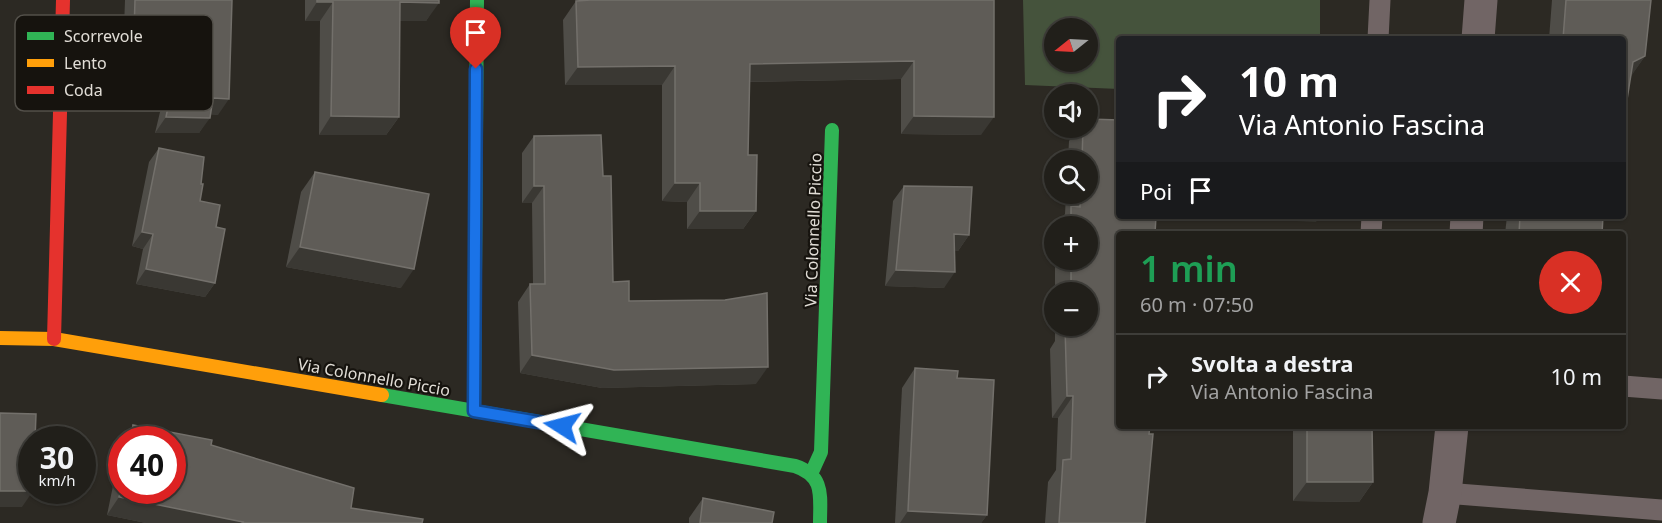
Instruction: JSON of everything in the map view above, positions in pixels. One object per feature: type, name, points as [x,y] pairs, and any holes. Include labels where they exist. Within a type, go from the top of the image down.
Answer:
[{"type":"street","points":[[63,0],[63,15]]},
{"type":"street","points":[[474,411],[477,0]]},
{"type":"street","points":[[1478,36],[1481,0]]},
{"type":"street","points":[[54,339],[60,111]]},
{"type":"street","name":"Via Colonnello Piccio","points":[[0,338],[54,339],[784,463],[799,467],[811,474],[821,452],[832,130]]},
{"type":"street","points":[[1442,508],[1452,429]]},
{"type":"street","points":[[811,474],[818,486],[820,523]]},
{"type":"lane","points":[[1378,36],[1380,0]]},
{"type":"lane","points":[[1626,386],[1662,389]]},
{"type":"lane","points":[[1442,508],[1662,510]]},
{"type":"green space","points":[[1023,0],[1320,0],[1320,36],[1116,36],[1116,89],[1098,88],[1098,84],[1025,85]]},
{"type":"building","points":[[135,0],[232,0],[229,99],[213,98],[213,15],[135,15]]},
{"type":"building","points":[[317,0],[439,0],[439,3],[400,2],[399,117],[331,116],[333,2],[317,2]]},
{"type":"building","points":[[994,0],[994,117],[914,116],[914,61],[750,64],[748,155],[757,155],[756,211],[700,211],[700,183],[675,183],[675,66],[578,67],[576,1]]},
{"type":"building","points":[[1566,0],[1651,0],[1645,56],[1633,62],[1626,106],[1626,36],[1563,36]]},
{"type":"building","points":[[167,111],[211,111],[210,118],[166,117]]},
{"type":"building","points":[[1098,119],[1116,120],[1116,219],[1156,219],[1155,231],[1116,231],[1116,429],[1150,429],[1149,434],[1153,434],[1145,523],[1059,523],[1063,460],[1071,459],[1073,396],[1067,396],[1065,336],[1098,336],[1098,282],[1071,282],[1071,270],[1098,270],[1098,216],[1071,216],[1071,206],[1098,204],[1098,150],[1082,150],[1083,138],[1098,138]]},
{"type":"building","points":[[601,135],[603,176],[611,176],[613,282],[629,281],[629,301],[725,300],[767,293],[768,367],[614,370],[532,355],[530,284],[545,284],[544,186],[534,186],[534,136]]},
{"type":"building","points":[[159,148],[204,157],[200,201],[220,205],[216,227],[225,229],[215,283],[146,269],[153,234],[142,232]]},
{"type":"building","points":[[315,172],[429,194],[414,269],[300,247]]},
{"type":"building","points":[[904,186],[972,187],[969,235],[954,234],[955,272],[896,270]]},
{"type":"building","points":[[1520,219],[1603,219],[1602,231],[1519,231]]},
{"type":"building","points":[[915,368],[958,371],[957,378],[994,380],[987,515],[908,511]]},
{"type":"building","points":[[0,413],[36,414],[36,426],[18,426],[18,491],[0,491]]},
{"type":"building","points":[[1307,429],[1372,429],[1373,482],[1307,482]]},
{"type":"building","points":[[186,435],[212,440],[211,445],[354,488],[351,508],[423,519],[422,523],[243,522],[154,504],[186,504]]},
{"type":"building","points":[[703,498],[774,512],[772,523],[700,523]]},
{"type":"traffic: fast","points":[[474,411],[477,0]]},
{"type":"traffic: fast","points":[[811,474],[821,452],[832,130]]},
{"type":"traffic: fast","points":[[382,395],[795,466],[805,470],[816,481],[820,496],[820,523]]},
{"type":"traffic: slow","points":[[0,338],[54,339],[382,395]]},
{"type":"traffic: jam","points":[[63,0],[63,15]]},
{"type":"traffic: jam","points":[[54,339],[60,111]]},
{"type":"route","points":[[476,69],[474,411],[562,426]]}]
